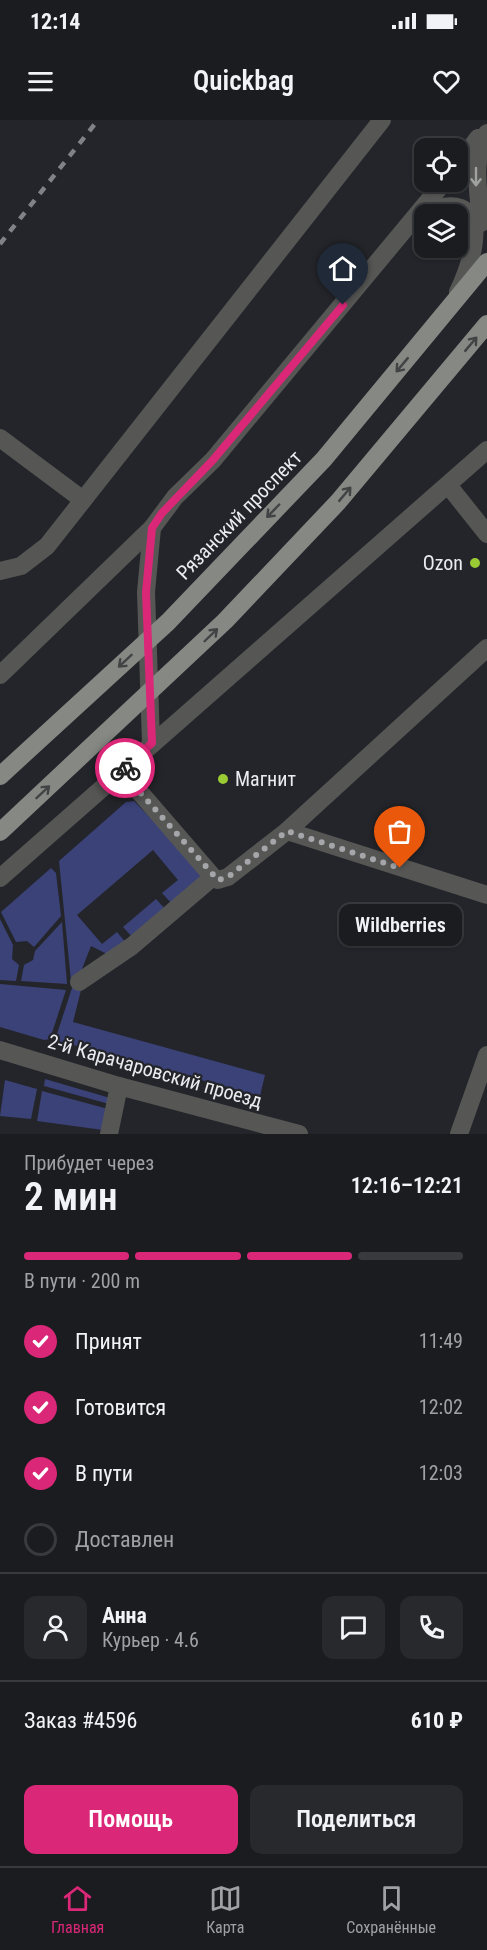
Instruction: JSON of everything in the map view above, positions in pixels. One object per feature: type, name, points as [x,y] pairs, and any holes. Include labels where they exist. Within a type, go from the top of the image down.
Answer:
[{"type":"main road","name":"Рязанский проспект","points":[[0,776],[168,622],[324,459],[487,262]]},
{"type":"main road","points":[[0,832],[225,621],[338,502],[487,324]]},
{"type":"street","points":[[0,570],[21,566],[47,546],[381,120]]},
{"type":"street","points":[[468,152],[487,127]]},
{"type":"street","points":[[453,304],[476,255],[482,235],[476,184],[477,159],[487,133]]},
{"type":"street","points":[[0,675],[152,528],[162,513],[213,460],[436,192]]},
{"type":"street","points":[[468,212],[481,223]]},
{"type":"street","points":[[401,237],[414,227]]},
{"type":"street","points":[[0,438],[83,500]]},
{"type":"street","points":[[0,878],[152,743],[261,652],[487,450]]},
{"type":"street","points":[[448,485],[487,534]]},
{"type":"street","points":[[152,528],[146,592],[152,743]]},
{"type":"street","points":[[123,770],[213,877],[218,880],[228,877],[287,831],[487,648]]},
{"type":"street","points":[[287,831],[487,895]]},
{"type":"street","points":[[79,982],[132,946],[213,877]]},
{"type":"street","name":"2-й Карачаровский проезд","points":[[0,1050],[119,1086],[299,1134]]},
{"type":"street","points":[[459,1134],[487,1055]]},
{"type":"street","points":[[109,1134],[119,1086]]},
{"type":"shaded area","points":[[134,801],[206,876],[173,905],[162,893],[178,880],[153,850],[77,915],[102,944],[117,932],[127,944],[109,955],[91,946],[78,979],[71,981],[59,861],[126,802]]},
{"type":"shaded area","points":[[51,868],[56,873],[61,916],[34,947],[27,941],[16,942],[1,912]]},
{"type":"shaded area","points":[[156,899],[167,911],[134,939],[123,927]]},
{"type":"shaded area","points":[[0,919],[13,945],[12,959],[19,965],[16,981],[0,980]]},
{"type":"shaded area","points":[[62,922],[67,984],[21,981],[24,965],[33,960],[35,951]]},
{"type":"shaded area","points":[[0,984],[66,990],[50,1039],[44,1040],[0,1027]]},
{"type":"shaded area","points":[[82,986],[73,1022],[265,1075],[260,1096],[55,1040],[72,988]]},
{"type":"shaded area","points":[[45,1079],[110,1098],[109,1104],[44,1086]]},
{"type":"shaded area","points":[[5,1080],[37,1089],[31,1119],[0,1116]]},
{"type":"shaded area","points":[[42,1091],[108,1109],[103,1130],[37,1121]]},
{"type":"railway","points":[[0,244],[98,120]]},
{"type":"way so far","points":[[125,768],[123,770],[137,789],[218,880],[228,877],[287,831],[400,868]]},
{"type":"place","name":"Ozon","points":[[475,563]]},
{"type":"place","name":"Магнит","points":[[223,779]]},
{"type":"place","name":"Wildberries","points":[[400,868]]},
{"type":"route","points":[[125,768],[152,743],[146,592],[148,546],[152,528],[175,497],[213,460],[343,305]]}]
